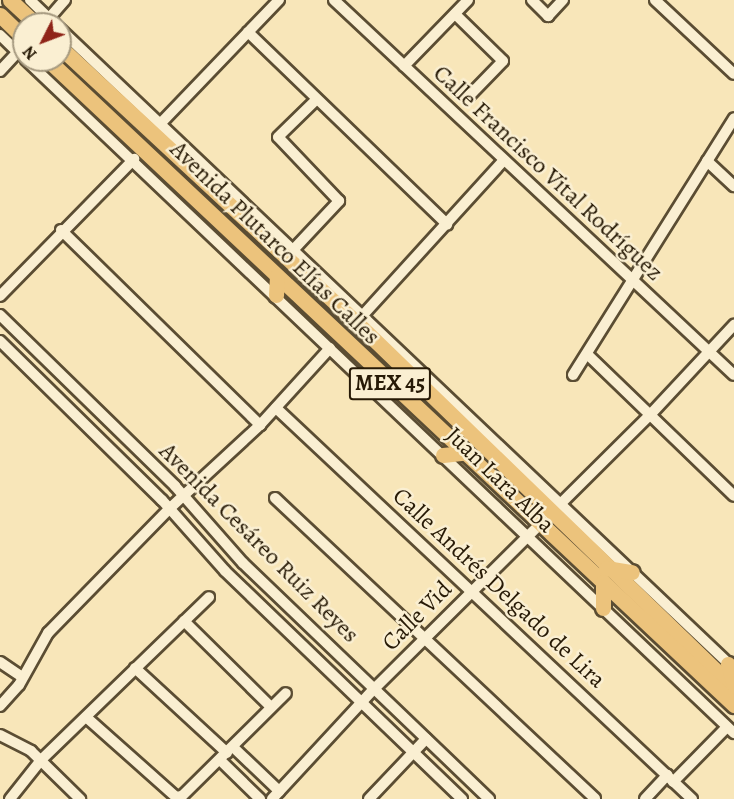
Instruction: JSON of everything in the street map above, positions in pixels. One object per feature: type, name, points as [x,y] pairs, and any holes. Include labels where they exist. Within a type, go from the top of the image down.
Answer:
[{"type":"main road","points":[[10,0],[30,12]]},
{"type":"main road","points":[[0,15],[12,34]]},
{"type":"main road","name":"Avenida Plutarco Elías Calles","points":[[72,58],[481,443],[550,513],[604,575],[734,705]]},
{"type":"main road","name":"Avenida Plutarco Elías Calles","points":[[60,72],[191,206],[276,276],[463,453],[550,513]]},
{"type":"main road","points":[[205,183],[227,188]]},
{"type":"main road","points":[[292,248],[294,265]]},
{"type":"main road","points":[[276,276],[276,295]]},
{"type":"main road","points":[[473,420],[481,443]]},
{"type":"main road","points":[[443,455],[463,453]]},
{"type":"main road","points":[[603,608],[604,575],[632,572]]},
{"type":"main road","name":"Avenida Plutarco Elías Calles","points":[[604,575],[734,687]]},
{"type":"main road","points":[[731,667],[734,687]]},
{"type":"street","points":[[55,12],[65,0]]},
{"type":"street","points":[[160,124],[279,0]]},
{"type":"street","name":"Calle Francisco Vital Rodríguez","points":[[334,0],[503,162],[734,375]]},
{"type":"street","points":[[404,66],[468,0]]},
{"type":"street","points":[[532,0],[548,16],[563,0]]},
{"type":"street","points":[[655,0],[734,74]]},
{"type":"street","points":[[455,14],[503,61],[470,95]]},
{"type":"street","points":[[248,32],[447,224]]},
{"type":"street","points":[[72,40],[473,420],[550,513],[632,572],[731,667]]},
{"type":"street","points":[[0,72],[12,61]]},
{"type":"street","name":"Juan Lara Alba","points":[[45,72],[134,159],[191,206],[330,348],[731,730]]},
{"type":"street","points":[[292,248],[339,201],[278,137],[317,99]]},
{"type":"street","points":[[573,375],[631,279],[734,118]]},
{"type":"street","points":[[0,296],[61,230],[134,159]]},
{"type":"street","points":[[707,160],[734,186]]},
{"type":"street","points":[[363,315],[503,162]]},
{"type":"street","points":[[61,230],[260,425]]},
{"type":"street","name":"Avenida Cesáreo Ruiz Reyes","points":[[0,315],[184,496],[243,563],[489,799]]},
{"type":"street","name":"Calle Vid","points":[[276,795],[374,689],[649,416],[734,325]]},
{"type":"street","name":"Avenida Cesáreo Ruiz Reyes","points":[[0,341],[169,509],[225,570],[462,799]]},
{"type":"street","points":[[0,706],[22,677],[48,633],[169,509],[260,425],[330,348]]},
{"type":"street","points":[[587,354],[734,496]]},
{"type":"street","name":"Calle Andrés Delgado de Lira","points":[[276,408],[692,799]]},
{"type":"street","points":[[275,498],[423,640],[595,799]]},
{"type":"street","points":[[10,799],[41,760],[209,597]]},
{"type":"street","points":[[184,621],[271,707]]},
{"type":"street","points":[[0,662],[22,677]]},
{"type":"street","points":[[135,668],[226,753],[276,795]]},
{"type":"street","points":[[86,717],[173,796],[182,796],[286,693]]},
{"type":"street","points":[[645,799],[731,730]]},
{"type":"street","points":[[0,735],[41,760],[80,799]]},
{"type":"street","points":[[369,799],[426,739]]},
{"type":"street","points":[[226,753],[260,799]]}]
